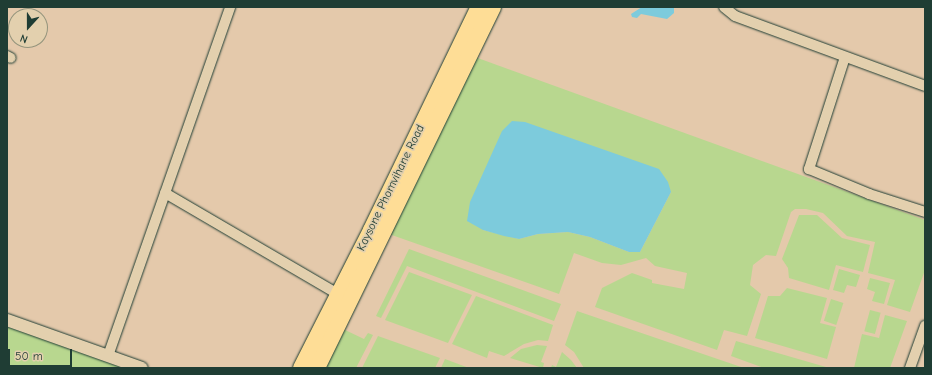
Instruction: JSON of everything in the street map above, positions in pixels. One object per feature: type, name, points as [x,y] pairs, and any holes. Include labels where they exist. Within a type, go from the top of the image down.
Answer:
[{"type":"highway","name":"Kaysone Phomvihane Road","points":[[318,368],[338,305],[479,7]]},
{"type":"highway","name":"Kaysone Phomvihane Road","points":[[301,368],[338,305],[493,7]]},
{"type":"street","points":[[108,356],[230,7]]},
{"type":"street","points":[[724,7],[735,16],[925,86]]},
{"type":"street","points":[[845,57],[809,169],[869,194],[925,212]]},
{"type":"street","points":[[165,194],[338,305]]},
{"type":"street","points":[[7,320],[142,368]]},
{"type":"street","points":[[910,368],[925,326]]},
{"type":"green space","points":[[475,57],[925,220],[925,270],[910,312],[887,305],[895,280],[868,273],[875,242],[847,236],[823,213],[806,209],[795,209],[791,212],[776,256],[766,255],[753,265],[750,285],[761,294],[747,336],[724,330],[717,350],[595,307],[602,288],[632,273],[652,280],[652,283],[684,289],[687,273],[655,266],[646,258],[621,265],[602,263],[574,253],[559,294],[389,234]],"holes":[[[671,192],[640,252],[629,252],[590,237],[568,232],[538,234],[519,239],[483,230]]]},
{"type":"green space","points":[[799,215],[817,215],[842,238],[870,245],[863,272],[836,265],[829,290],[789,278],[788,268],[782,259]]},
{"type":"green space","points":[[409,249],[561,304],[554,321],[407,266],[381,318],[376,316]]},
{"type":"green space","points":[[839,269],[860,275],[856,287],[847,285],[844,293],[833,290]]},
{"type":"green space","points":[[409,272],[472,295],[448,343],[385,320]]},
{"type":"green space","points":[[870,278],[890,283],[884,304],[872,301],[875,292],[867,289]]},
{"type":"green space","points":[[787,288],[827,298],[820,323],[836,327],[827,359],[755,338],[768,296],[780,296]]},
{"type":"green space","points":[[476,296],[553,325],[548,341],[538,340],[524,344],[504,356],[489,351],[487,358],[452,344]]},
{"type":"green space","points":[[831,299],[843,303],[836,325],[824,321]]},
{"type":"green space","points":[[870,310],[881,313],[875,334],[864,331]]},
{"type":"green space","points":[[577,311],[744,368],[584,368],[574,352],[565,345]]},
{"type":"green space","points":[[885,315],[907,321],[890,368],[854,368],[862,334],[879,338]]},
{"type":"green space","points":[[7,326],[86,353],[124,368],[7,368]]},
{"type":"green space","points":[[343,329],[364,339],[368,333],[373,335],[356,368],[325,368]]},
{"type":"green space","points":[[378,336],[440,358],[435,368],[362,368]]},
{"type":"green space","points":[[736,341],[826,368],[764,368],[731,356]]},
{"type":"green space","points":[[537,345],[547,346],[541,362],[544,363],[543,368],[510,358],[521,349]]},
{"type":"green space","points":[[562,352],[577,368],[551,368],[552,365],[556,367]]},
{"type":"green space","points":[[445,359],[469,368],[441,368]]},
{"type":"water","points":[[642,7],[674,7],[674,13],[667,19],[641,14],[637,18],[632,17],[631,14]]},
{"type":"water","points":[[512,121],[525,122],[659,169],[668,182],[671,192],[640,252],[629,252],[590,237],[568,232],[538,234],[519,239],[483,230],[467,221],[470,202],[502,131]]}]
